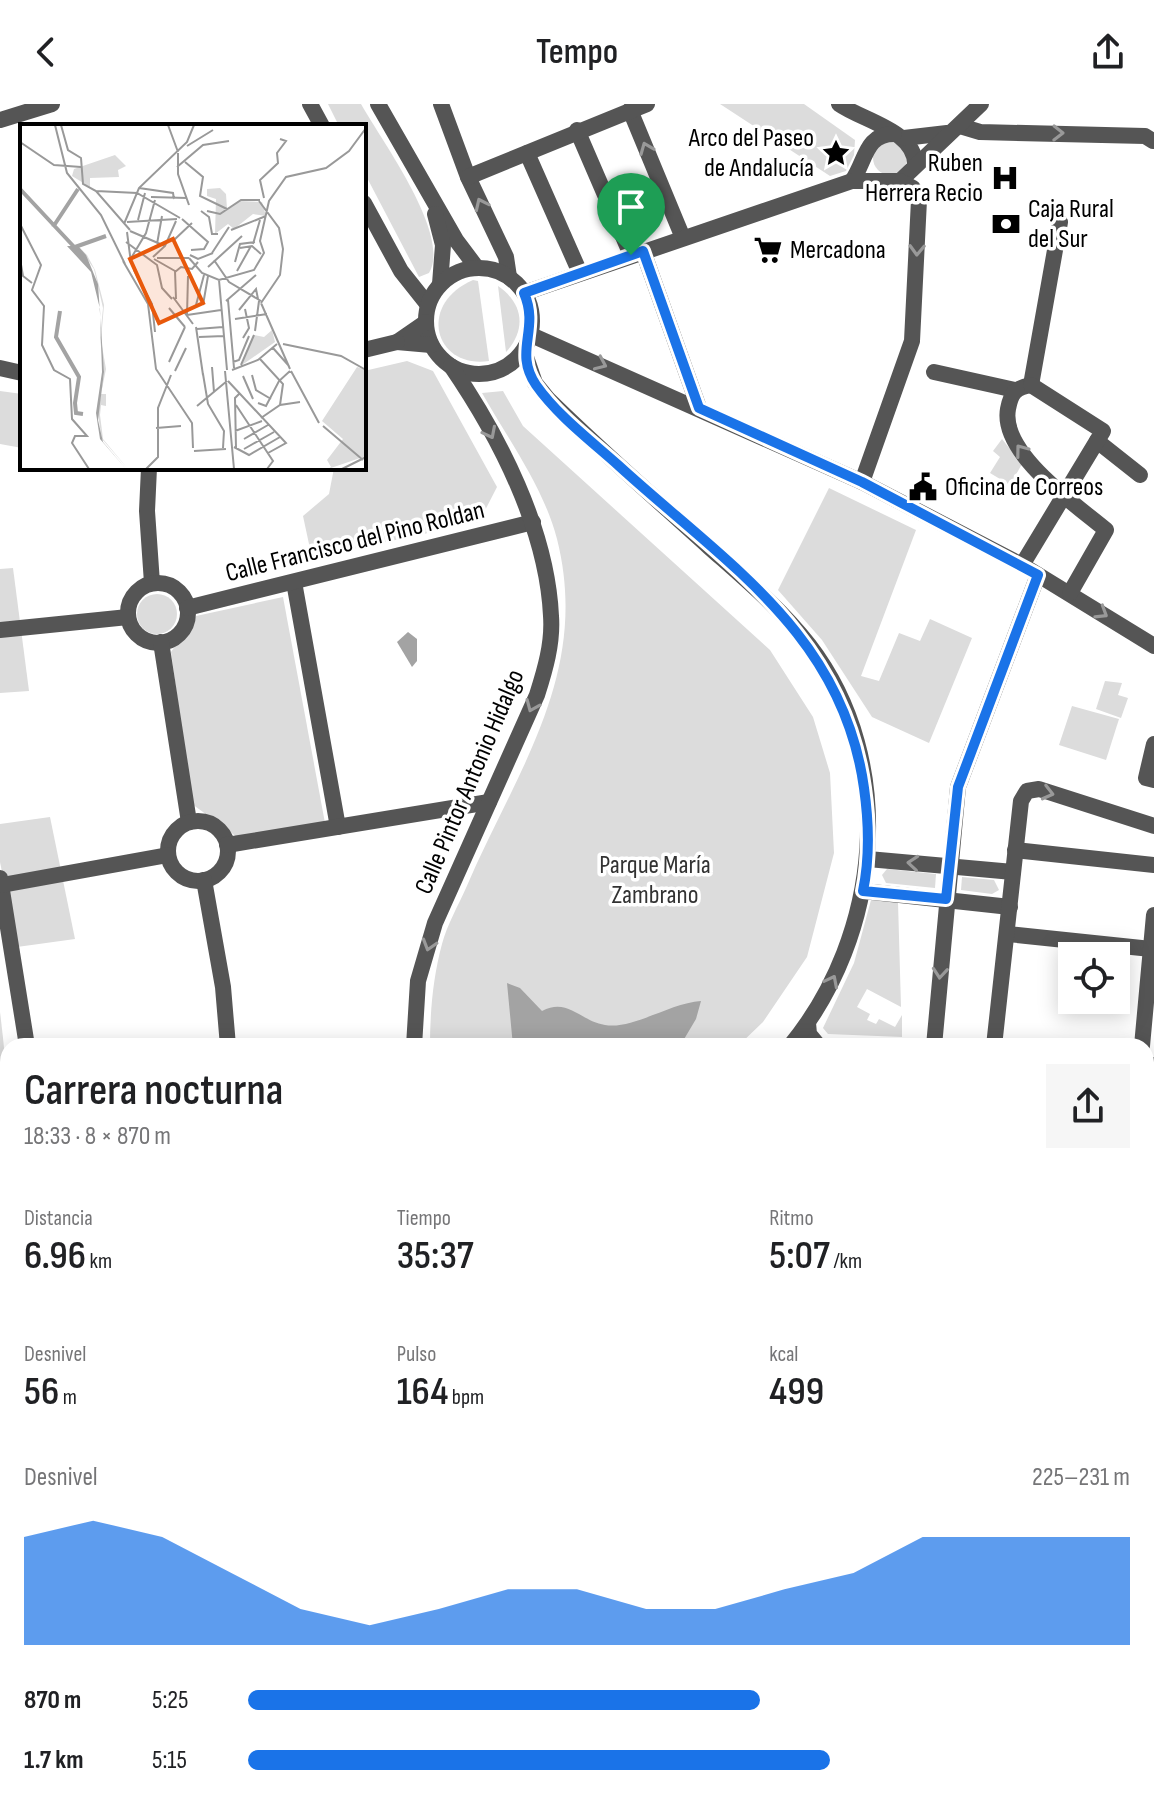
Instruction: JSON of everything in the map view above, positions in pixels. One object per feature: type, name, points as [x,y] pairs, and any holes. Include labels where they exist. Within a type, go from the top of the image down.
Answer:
[{"type":"street","points":[[0,120],[52,104]]},
{"type":"street","points":[[310,104],[321,124]]},
{"type":"street","points":[[378,104],[456,240],[477,268]]},
{"type":"street","points":[[441,104],[468,177],[506,257],[509,277]]},
{"type":"street","points":[[468,177],[647,104]]},
{"type":"street","points":[[839,104],[856,116],[900,136],[916,156],[915,166]]},
{"type":"street","points":[[900,181],[981,104]]},
{"type":"street","points":[[630,110],[683,238]]},
{"type":"street","points":[[856,116],[876,179]]},
{"type":"street","points":[[577,130],[637,253],[699,408]]},
{"type":"street","points":[[852,181],[866,155],[883,134],[900,136],[954,130],[1145,136],[1154,141]]},
{"type":"street","points":[[527,153],[580,273]]},
{"type":"street","points":[[524,293],[852,181],[900,181],[913,188],[919,200],[912,341],[862,482]]},
{"type":"street","points":[[430,193],[443,245],[440,284],[428,305],[426,322],[431,345],[451,366],[479,374],[497,371],[524,351]]},
{"type":"street","points":[[366,207],[401,271],[428,305]]},
{"type":"street","points":[[1060,222],[1023,387],[1006,424],[1024,456],[1106,530],[1070,593]]},
{"type":"street","points":[[440,284],[464,270],[477,268],[509,277],[524,293],[531,308],[524,351],[535,383],[574,425],[771,604],[810,647],[836,690],[861,764],[868,821],[868,859],[851,942],[808,1023],[796,1038]]},
{"type":"street","points":[[397,342],[426,322]]},
{"type":"street","points":[[529,334],[862,482],[1022,565],[1154,646]]},
{"type":"street","points":[[366,350],[397,342],[431,345]]},
{"type":"street","name":"Calle Pintor Antonio Hidalgo","points":[[414,1038],[418,981],[435,923],[537,695],[547,663],[552,617],[533,522],[470,394],[451,366]]},
{"type":"street","points":[[0,368],[20,373]]},
{"type":"street","points":[[934,372],[1023,387],[1100,436],[1140,475]]},
{"type":"street","points":[[0,380],[20,383]]},
{"type":"street","points":[[1022,565],[1100,436]]},
{"type":"street","points":[[149,470],[147,511],[152,583]]},
{"type":"street","name":"Calle Francisco del Pino Roldan","points":[[187,608],[533,522]]},
{"type":"street","points":[[935,1038],[958,787],[1038,575]]},
{"type":"street","points":[[294,582],[338,827]]},
{"type":"street","points":[[152,583],[175,588],[187,608],[181,631],[161,642],[139,636],[128,617],[133,595],[152,583]]},
{"type":"street","points":[[0,630],[128,617]]},
{"type":"street","points":[[161,642],[189,822]]},
{"type":"street","points":[[1154,744],[1146,778],[1154,780]]},
{"type":"street","points":[[995,1038],[1021,801],[1027,791],[1039,789],[1154,826]]},
{"type":"street","points":[[227,845],[489,802]]},
{"type":"street","points":[[189,822],[213,825],[227,845],[223,867],[204,880],[181,875],[168,855],[173,835],[189,822]]},
{"type":"street","points":[[1015,850],[1154,865]]},
{"type":"street","points":[[26,1038],[1,882],[168,855]]},
{"type":"street","points":[[868,859],[1013,872]]},
{"type":"street","points":[[204,880],[223,987],[227,1038]]},
{"type":"street","points":[[863,891],[1010,907]]},
{"type":"street","points":[[1143,1038],[1154,915]]},
{"type":"street","points":[[1008,934],[1151,949]]},
{"type":"street","points":[[808,1023],[812,1038]]},
{"type":"green space","points":[[328,104],[361,104],[423,212],[434,256],[429,273],[419,277],[366,176],[366,124],[338,124]]},
{"type":"green space","points":[[720,104],[804,104],[855,140],[854,155],[846,171],[830,176]]},
{"type":"green space","points":[[890,141],[902,146],[907,158],[902,170],[890,175],[878,170],[873,158],[878,146]]},
{"type":"green space","points":[[473,280],[478,281],[489,361],[470,361],[455,355],[445,345],[439,332],[439,318],[444,304],[455,291]]},
{"type":"green space","points":[[498,286],[513,300],[519,317],[517,334],[506,352]]},
{"type":"green space","points":[[407,361],[433,371],[497,487],[479,522],[312,558],[303,516],[329,494],[334,470],[366,470],[366,371]]},
{"type":"green space","points":[[0,391],[20,394],[20,448],[0,444]]},
{"type":"green space","name":"Parque María Zambrano","points":[[503,391],[523,426],[770,650],[813,717],[830,773],[834,853],[807,957],[763,1022],[746,1038],[430,1038],[434,982],[444,937],[543,720],[556,678],[564,634],[565,588],[551,520],[524,464],[482,393]]},
{"type":"green space","points":[[1002,439],[1022,464],[1010,485],[990,473],[1000,457],[993,451]]},
{"type":"green space","points":[[829,488],[916,530],[861,676],[879,681],[899,633],[920,641],[930,619],[972,638],[929,743],[872,717],[822,640],[778,590]]},
{"type":"green space","points":[[13,568],[29,691],[0,693],[0,569]]},
{"type":"green space","points":[[157,594],[171,600],[177,614],[171,628],[157,634],[143,628],[137,614],[143,600]]},
{"type":"green space","points":[[283,597],[325,823],[237,837],[192,804],[171,652],[196,616]]},
{"type":"green space","points":[[1105,681],[1122,683],[1118,695],[1128,698],[1121,718],[1096,709]]},
{"type":"green space","points":[[1072,706],[1119,719],[1106,760],[1059,745]]},
{"type":"green space","points":[[50,817],[75,939],[17,947],[0,862],[0,824]]},
{"type":"green space","points":[[887,869],[936,874],[935,888],[886,883],[882,875]]},
{"type":"green space","points":[[962,877],[994,880],[999,890],[992,894],[961,890]]},
{"type":"green space","points":[[871,900],[898,902],[901,1007],[867,989],[857,1007],[870,1014],[867,1020],[876,1024],[879,1019],[895,1027],[902,1015],[902,1037],[828,1034],[823,1028],[854,963]]},
{"type":"green space","points":[[0,1012],[3,1038],[0,1038]]},
{"type":"shaded area","points":[[408,632],[417,639],[417,661],[412,667],[397,642]]},
{"type":"shaded area","points":[[507,983],[520,988],[542,1011],[551,1007],[567,1008],[605,1025],[627,1024],[701,1001],[696,1019],[685,1038],[512,1038]]},
{"type":"place","name":"Arco del Paseo de Andalucía","points":[[836,153]]},
{"type":"place","name":"Ruben Herrera Recio","points":[[1005,178]]},
{"type":"place","name":"Caja Rural del Sur","points":[[1006,224]]},
{"type":"place","name":"Mercadona","points":[[768,250]]},
{"type":"place","name":"Oficina de Correos","points":[[923,487]]},
{"type":"route","points":[[643,251],[699,408],[862,482],[1038,575],[958,787],[946,899],[863,891],[868,859],[868,821],[861,764],[845,711],[826,670],[791,624],[771,604],[548,399],[527,367],[524,351],[532,326],[531,308],[524,293],[631,255],[643,251]]}]
